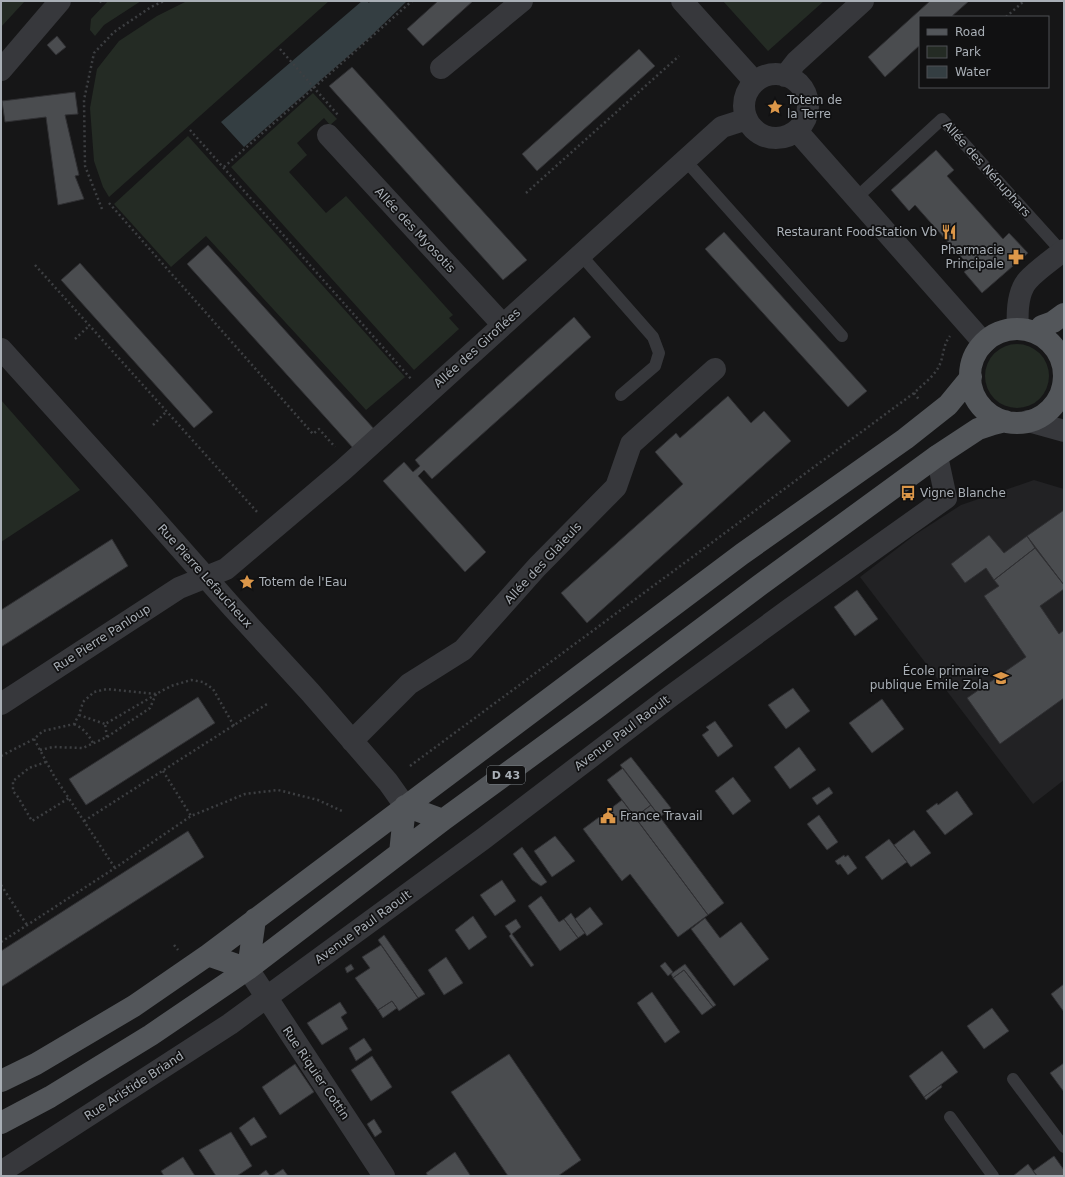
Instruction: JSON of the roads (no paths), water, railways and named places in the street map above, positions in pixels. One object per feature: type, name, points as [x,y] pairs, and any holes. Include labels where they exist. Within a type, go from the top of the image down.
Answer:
[{"type":"main road","points":[[1027,331],[1053,322],[1064,314]]},
{"type":"main road","points":[[1007,330],[1027,331],[1046,339],[1057,352],[1064,368],[1064,383],[1060,396],[1054,405],[1038,418],[1017,422],[1005,421],[994,416],[985,409],[975,394],[971,377],[974,359],[984,343],[997,334],[1007,330]]},
{"type":"main road","name":"D 43","points":[[1,1081],[36,1064],[134,1006],[208,955],[742,554],[905,440],[948,405],[971,377]]},
{"type":"main road","name":"D 43","points":[[1,1123],[50,1097],[151,1035],[248,969],[443,820],[595,709],[760,584],[937,456],[978,429],[1005,421]]},
{"type":"main road","points":[[400,853],[406,806],[443,820]]},
{"type":"main road","points":[[208,955],[248,969],[255,919]]},
{"type":"street","points":[[1,70],[60,1]]},
{"type":"street","points":[[441,68],[522,1]]},
{"type":"street","points":[[682,1],[755,82]]},
{"type":"street","points":[[785,76],[796,62],[863,1]]},
{"type":"street","points":[[780,74],[785,76],[799,84],[805,92],[808,102],[808,113],[804,123],[797,131],[788,136],[777,139],[767,138],[757,133],[745,116],[744,105],[746,94],[760,78],[780,74]]},
{"type":"street","name":"Allée des Giroflées","points":[[206,578],[226,569],[350,464],[580,254],[722,127],[747,119]]},
{"type":"street","points":[[797,131],[984,343]]},
{"type":"street","name":"Allée des Myosotis","points":[[328,135],[503,325]]},
{"type":"street","points":[[1027,331],[1017,313],[1023,287],[1028,280],[1063,251]]},
{"type":"street","name":"Rue Pierre Lefaucheux","points":[[1,348],[310,692],[388,782],[406,806]]},
{"type":"street","name":"Allée des Glaieuls","points":[[352,741],[409,684],[463,650],[537,567],[616,487],[631,444],[715,369]]},
{"type":"street","points":[[1028,421],[1064,431]]},
{"type":"street","name":"Avenue Paul Raoult","points":[[266,998],[476,844],[677,691],[946,498],[937,456]]},
{"type":"street","name":"Rue Pierre Panloup","points":[[1,704],[179,588],[206,578]]},
{"type":"street","name":"Rue Riquier Cottin","points":[[248,969],[384,1176]]},
{"type":"street","name":"Rue Aristide Briand","points":[[1,1172],[230,1024],[266,998]]},
{"type":"lane","name":"Allée des Nénuphars","points":[[856,198],[942,119],[1063,251]]},
{"type":"lane","points":[[685,160],[842,336]]},
{"type":"lane","points":[[580,254],[653,337],[659,353],[655,366],[621,395]]},
{"type":"lane","points":[[1014,1079],[1064,1147]]},
{"type":"lane","points":[[950,1117],[993,1176]]},
{"type":"water","points":[[362,1],[367,1],[369,3],[370,1],[407,1],[370,37],[244,147],[221,122]]},
{"type":"place","name":"Totem de la Terre","points":[[775,107]]},
{"type":"place","name":"Restaurant FoodStation Vb","points":[[949,232]]},
{"type":"place","name":"Pharmacie Principale","points":[[1016,257]]},
{"type":"place","name":"Vigne Blanche","points":[[908,493]]},
{"type":"place","name":"Totem de l'Eau","points":[[247,582]]},
{"type":"place","name":"École primaire publique Emile Zola","points":[[1001,678]]},
{"type":"place","name":"France Travail","points":[[608,816]]}]
